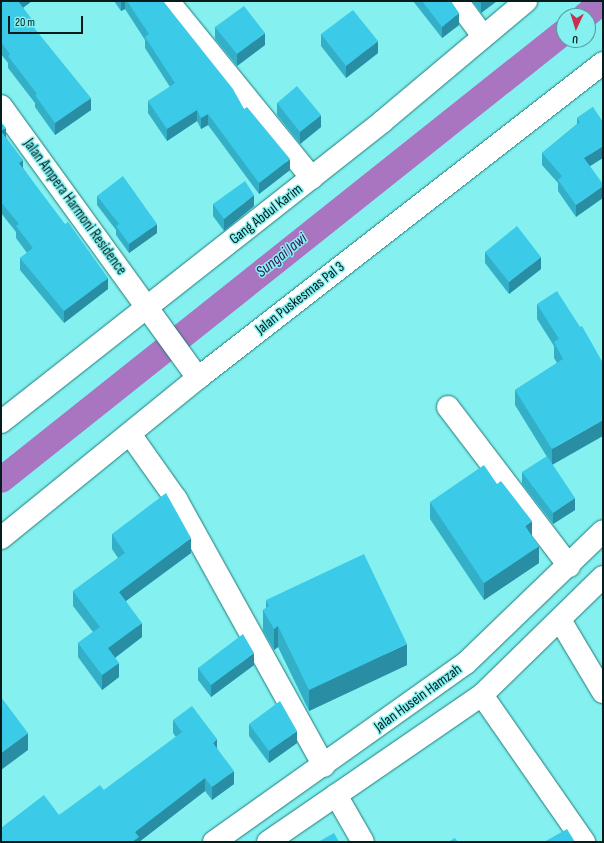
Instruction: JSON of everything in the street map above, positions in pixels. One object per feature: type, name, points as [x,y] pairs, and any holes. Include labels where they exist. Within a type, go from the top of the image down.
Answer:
[{"type":"street","points":[[168,1],[312,178]]},
{"type":"street","points":[[457,1],[483,36]]},
{"type":"street","name":"Gang Abdul Karim","points":[[1,422],[152,312],[526,1]]},
{"type":"street","name":"Jalan Puskesmas Pal 3","points":[[1,538],[130,434],[194,371],[603,63]]},
{"type":"street","name":"Jalan Ampera Harmoni Residence","points":[[1,106],[194,371]]},
{"type":"street","points":[[448,407],[569,566]]},
{"type":"street","points":[[130,434],[176,499],[324,766]]},
{"type":"street","name":"Jalan Husein Hamzah","points":[[214,842],[324,766],[466,663],[569,566],[603,531]]},
{"type":"street","points":[[268,842],[482,695],[603,578]]},
{"type":"street","points":[[560,620],[603,692]]},
{"type":"street","points":[[482,695],[584,842]]},
{"type":"street","points":[[336,795],[363,842]]},
{"type":"building","points":[[1,1],[18,1],[34,22],[31,24],[91,98],[55,123],[35,95],[37,94],[8,56],[10,54],[1,42]]},
{"type":"building","points":[[127,1],[163,1],[233,89],[244,109],[247,107],[290,159],[259,183],[208,114],[201,118],[197,110],[167,129],[148,101],[175,83],[145,37],[149,34]]},
{"type":"building","points":[[422,1],[451,1],[459,13],[442,27]]},
{"type":"building","points":[[244,6],[265,33],[237,54],[215,27]]},
{"type":"building","points":[[353,10],[378,41],[346,66],[321,34]]},
{"type":"building","points":[[297,86],[321,115],[300,132],[277,103]]},
{"type":"building","points":[[593,107],[603,122],[603,146],[584,158],[603,186],[576,205],[558,180],[562,176],[542,153],[580,122],[577,118]]},
{"type":"building","points":[[1,122],[6,128],[1,131]]},
{"type":"building","points":[[1,131],[23,160],[19,163],[65,224],[68,222],[108,278],[64,311],[20,258],[33,248],[16,226],[19,224],[1,202]]},
{"type":"building","points":[[123,176],[157,224],[129,244],[116,226],[119,224],[97,196]]},
{"type":"building","points":[[245,181],[254,195],[224,219],[213,204]]},
{"type":"building","points":[[517,226],[541,257],[509,282],[485,252]]},
{"type":"building","points":[[557,291],[580,327],[582,326],[603,363],[603,420],[552,449],[515,390],[563,359],[554,342],[559,339],[537,304]]},
{"type":"building","points":[[547,456],[575,498],[553,513],[522,472]]},
{"type":"building","points":[[484,465],[497,484],[501,481],[532,521],[525,526],[539,546],[484,583],[430,502]]},
{"type":"building","points":[[166,493],[191,538],[119,592],[142,623],[108,648],[119,663],[102,675],[78,643],[100,627],[73,591],[125,553],[112,534]]},
{"type":"building","points":[[364,554],[407,644],[309,690],[278,626],[274,629],[263,610],[269,606],[266,600]]},
{"type":"building","points":[[243,634],[254,653],[211,685],[198,668]]},
{"type":"building","points":[[1,697],[28,733],[1,753]]},
{"type":"building","points":[[280,701],[297,731],[269,751],[249,724]]},
{"type":"building","points":[[192,706],[217,739],[213,743],[234,771],[212,787],[205,778],[135,832],[139,837],[132,842],[1,842],[1,828],[44,795],[59,815],[100,785],[104,790],[182,732],[173,720]]},
{"type":"building","points":[[567,829],[575,842],[544,842]]},
{"type":"building","points":[[334,833],[339,842],[318,842]]},
{"type":"building","points":[[455,838],[458,842],[448,842]]},
{"type":"waterway","name":"Sungai Jawi","points":[[595,8],[603,1]]},
{"type":"waterway","name":"Sungai Jawi","points":[[1,480],[556,38]]}]
